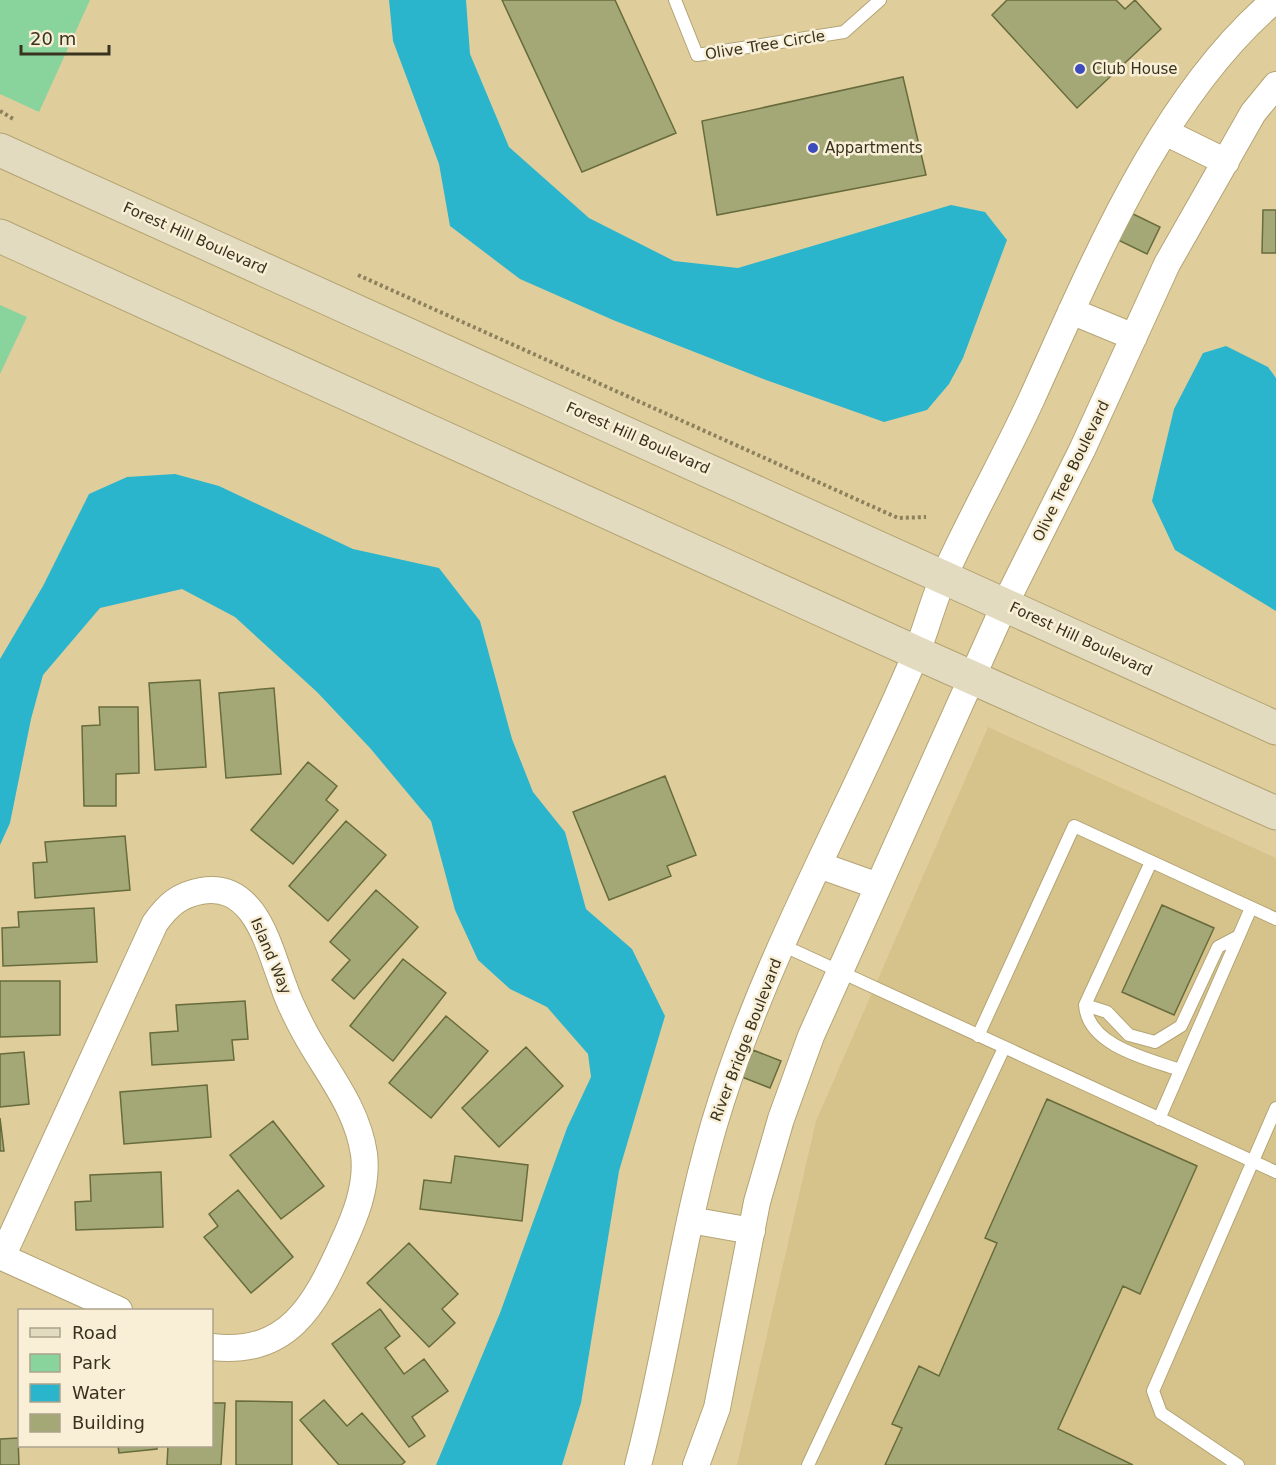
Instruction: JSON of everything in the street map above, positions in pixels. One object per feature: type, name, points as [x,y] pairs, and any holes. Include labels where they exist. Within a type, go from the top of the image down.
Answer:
[{"type":"main road","name":"Forest Hill Boulevard","points":[[0,150],[1276,728]]},
{"type":"main road","points":[[0,236],[916,653],[1276,813]]},
{"type":"street","points":[[944,576],[1020,424],[1106,236],[1182,102],[1252,20],[1275,0]]},
{"type":"street","name":"Olive Tree Boulevard","points":[[1005,604],[1082,450],[1167,264],[1253,113],[1276,85]]},
{"type":"street","points":[[1165,132],[1226,162]]},
{"type":"street","points":[[1071,311],[1134,337]]},
{"type":"street","name":"River Bridge Boulevard","points":[[638,1465],[657,1394],[696,1188],[721,1100],[782,945],[916,653],[944,576]]},
{"type":"street","points":[[696,1465],[717,1408],[752,1230],[780,1119],[839,971],[1005,604]]},
{"type":"street","points":[[819,865],[878,886]]},
{"type":"street","name":"Island Way","points":[[114,1309],[1,1259],[155,923],[168,905],[187,893],[209,889],[231,894],[249,907],[261,926],[285,990],[305,1032],[351,1110],[359,1131],[364,1157],[364,1180],[352,1224],[312,1305],[290,1326],[264,1342],[244,1347],[213,1347]]},
{"type":"street","points":[[690,1220],[752,1230]]},
{"type":"lane","name":"Olive Tree Circle","points":[[675,0],[696,55],[844,32],[880,0]]},
{"type":"lane","points":[[978,1036],[1074,826],[1276,920]]},
{"type":"lane","points":[[1151,862],[1085,1005],[1090,1023],[1107,1040],[1127,1052],[1180,1070]]},
{"type":"lane","points":[[1159,1119],[1251,908]]},
{"type":"lane","points":[[1085,1005],[1107,1012],[1129,1035],[1155,1042],[1181,1026],[1218,947],[1239,936]]},
{"type":"lane","points":[[782,945],[1276,1172]]},
{"type":"lane","points":[[808,1465],[1004,1048]]},
{"type":"lane","points":[[1238,1465],[1161,1413],[1153,1391],[1251,1161],[1276,1108]]},
{"type":"path","points":[[0,111],[23,124]]},
{"type":"path","points":[[351,272],[898,518],[926,517]]},
{"type":"shaded area","points":[[988,727],[1276,858],[1276,1465],[737,1465],[816,1121]]},
{"type":"green space","points":[[0,0],[90,0],[39,112],[0,94]]},
{"type":"green space","points":[[0,305],[27,317],[0,374]]},
{"type":"water","points":[[389,0],[466,0],[470,54],[509,147],[589,218],[674,261],[738,268],[951,205],[985,212],[1007,240],[963,358],[949,384],[927,410],[884,422],[766,380],[613,320],[520,279],[450,226],[439,164],[393,41]]},
{"type":"water","points":[[1226,346],[1268,367],[1276,378],[1276,611],[1175,550],[1152,501],[1174,409],[1203,353]]},
{"type":"water","points":[[175,474],[219,486],[353,549],[439,568],[480,621],[512,739],[533,792],[565,832],[586,909],[632,949],[665,1016],[619,1171],[581,1403],[562,1465],[436,1465],[500,1313],[567,1128],[591,1077],[588,1054],[547,1007],[510,989],[478,960],[455,910],[431,821],[370,748],[317,692],[235,617],[182,589],[100,608],[43,675],[31,719],[10,823],[0,845],[0,659],[43,586],[89,494],[127,477]]},
{"type":"building","points":[[502,0],[615,0],[676,133],[582,172]]},
{"type":"building","name":"Club House","points":[[1007,0],[1116,0],[1125,9],[1135,0],[1161,29],[1077,108],[992,15]]},
{"type":"building","name":"Appartments","points":[[903,77],[926,175],[717,215],[702,121]]},
{"type":"building","points":[[1263,210],[1276,210],[1276,253],[1262,253]]},
{"type":"building","points":[[1129,212],[1160,227],[1147,254],[1116,239]]},
{"type":"building","points":[[200,680],[206,767],[155,770],[149,683]]},
{"type":"building","points":[[274,688],[281,774],[226,778],[219,693]]},
{"type":"building","points":[[99,707],[138,707],[139,773],[116,774],[116,806],[84,806],[82,726],[100,725]]},
{"type":"building","points":[[308,762],[337,786],[326,800],[338,810],[293,864],[251,830]]},
{"type":"building","points":[[665,776],[696,855],[667,866],[671,876],[609,900],[573,812]]},
{"type":"building","points":[[346,821],[386,855],[328,921],[289,886]]},
{"type":"building","points":[[125,836],[130,890],[35,898],[33,863],[47,862],[45,842]]},
{"type":"building","points":[[376,890],[418,927],[354,999],[332,980],[350,960],[330,942]]},
{"type":"building","points":[[1162,905],[1214,928],[1174,1015],[1122,992]]},
{"type":"building","points":[[94,908],[97,962],[3,966],[2,928],[19,927],[18,912]]},
{"type":"building","points":[[403,959],[446,993],[393,1061],[350,1026]]},
{"type":"building","points":[[0,981],[60,981],[60,1035],[0,1037]]},
{"type":"building","points":[[245,1001],[248,1039],[232,1040],[234,1060],[152,1065],[150,1033],[178,1031],[176,1005]]},
{"type":"building","points":[[446,1016],[488,1051],[431,1118],[389,1083]]},
{"type":"building","points":[[526,1047],[563,1086],[499,1147],[462,1108]]},
{"type":"building","points":[[753,1050],[781,1061],[770,1088],[742,1077]]},
{"type":"building","points":[[24,1052],[29,1104],[0,1107],[0,1054]]},
{"type":"building","points":[[207,1085],[211,1137],[124,1144],[120,1092]]},
{"type":"building","points":[[1047,1099],[1197,1166],[1140,1294],[1123,1286],[1058,1429],[1133,1465],[885,1465],[902,1428],[892,1424],[919,1366],[939,1376],[997,1243],[985,1238]]},
{"type":"building","points":[[0,1118],[4,1151],[0,1151]]},
{"type":"building","points":[[273,1121],[324,1186],[281,1219],[230,1155]]},
{"type":"building","points":[[455,1156],[528,1165],[522,1221],[420,1209],[424,1180],[451,1183]]},
{"type":"building","points":[[161,1172],[163,1227],[76,1230],[75,1202],[91,1201],[90,1175]]},
{"type":"building","points":[[238,1190],[293,1257],[251,1293],[204,1237],[218,1226],[209,1214]]},
{"type":"building","points":[[409,1243],[458,1294],[442,1309],[455,1323],[429,1347],[367,1283]]},
{"type":"building","points":[[380,1309],[400,1336],[385,1348],[404,1374],[424,1359],[448,1391],[412,1417],[425,1436],[409,1447],[332,1344]]},
{"type":"building","points":[[324,1400],[347,1426],[362,1413],[405,1462],[401,1465],[339,1465],[300,1420]]},
{"type":"building","points":[[236,1401],[292,1402],[292,1465],[236,1465]]},
{"type":"building","points":[[213,1403],[225,1403],[221,1465],[167,1465],[168,1447],[213,1447]]},
{"type":"building","points":[[18,1438],[19,1465],[0,1465],[0,1439]]},
{"type":"building","points":[[118,1447],[157,1447],[157,1449],[119,1453]]},
{"type":"place","name":"Club House","points":[[1080,69]]},
{"type":"place","name":"Appartments","points":[[813,148]]}]
